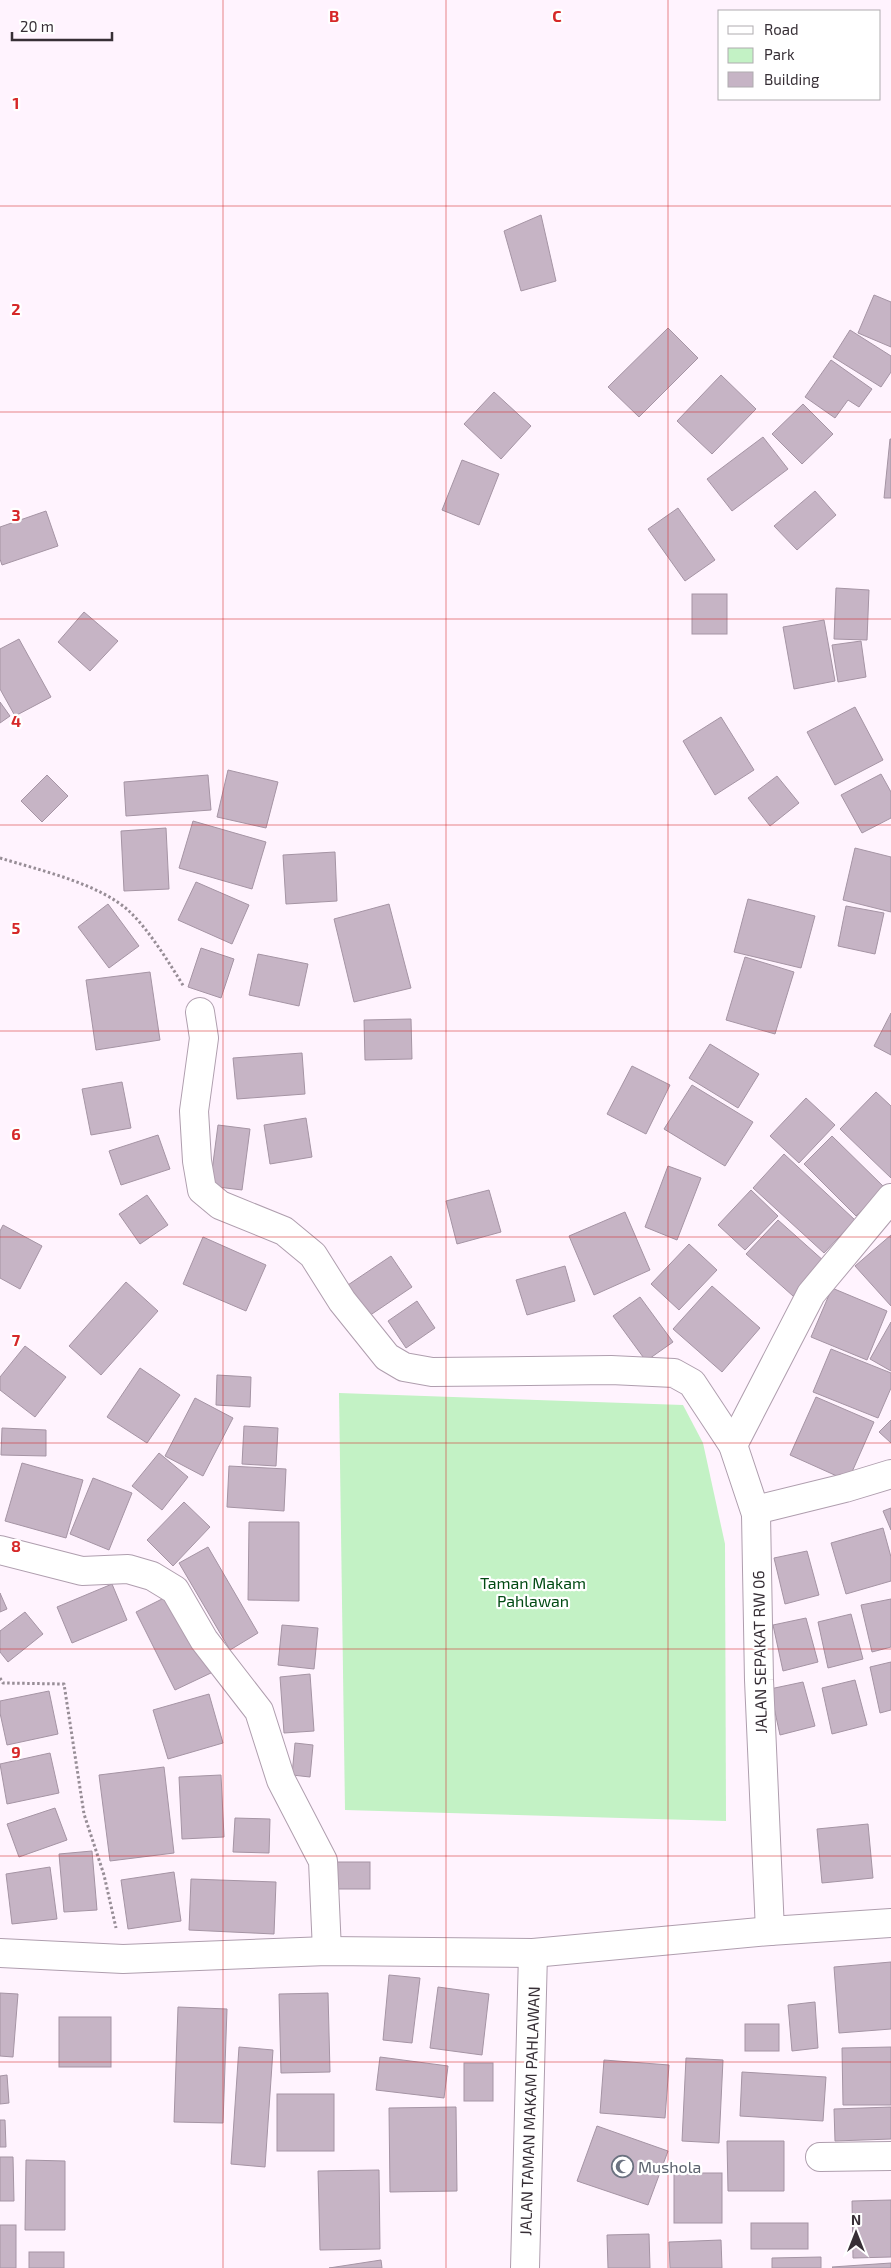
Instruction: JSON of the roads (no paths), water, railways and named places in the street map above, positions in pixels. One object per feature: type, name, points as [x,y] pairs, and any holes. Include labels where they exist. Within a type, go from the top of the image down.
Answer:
[{"type":"street","name":"JALAN SEPAKAT RW 06","points":[[200,1012],[204,1038],[194,1111],[197,1162],[202,1190],[220,1205],[284,1231],[313,1255],[342,1301],[387,1357],[404,1367],[432,1372],[611,1370],[674,1373],[692,1384],[733,1445],[756,1514],[759,1680],[770,1931]]},
{"type":"street","points":[[733,1445],[811,1294],[891,1198]]},
{"type":"street","points":[[756,1514],[764,1508],[845,1488],[891,1474]]},
{"type":"street","points":[[0,1550],[82,1570],[128,1569],[152,1576],[175,1590],[204,1640],[259,1711],[281,1780],[324,1861],[327,1951]]},
{"type":"street","points":[[0,1953],[123,1959],[327,1951],[533,1954],[770,1931],[891,1923]]},
{"type":"street","name":"JALAN TAMAN MAKAM PAHLAWAN","points":[[525,2268],[533,1954]]},
{"type":"street","points":[[820,2157],[891,2156]]},
{"type":"place","name":"Mushola","points":[[622,2166]]},
{"type":"park label","name":"Taman Makam Pahlawan","points":[[533,1591]]}]
